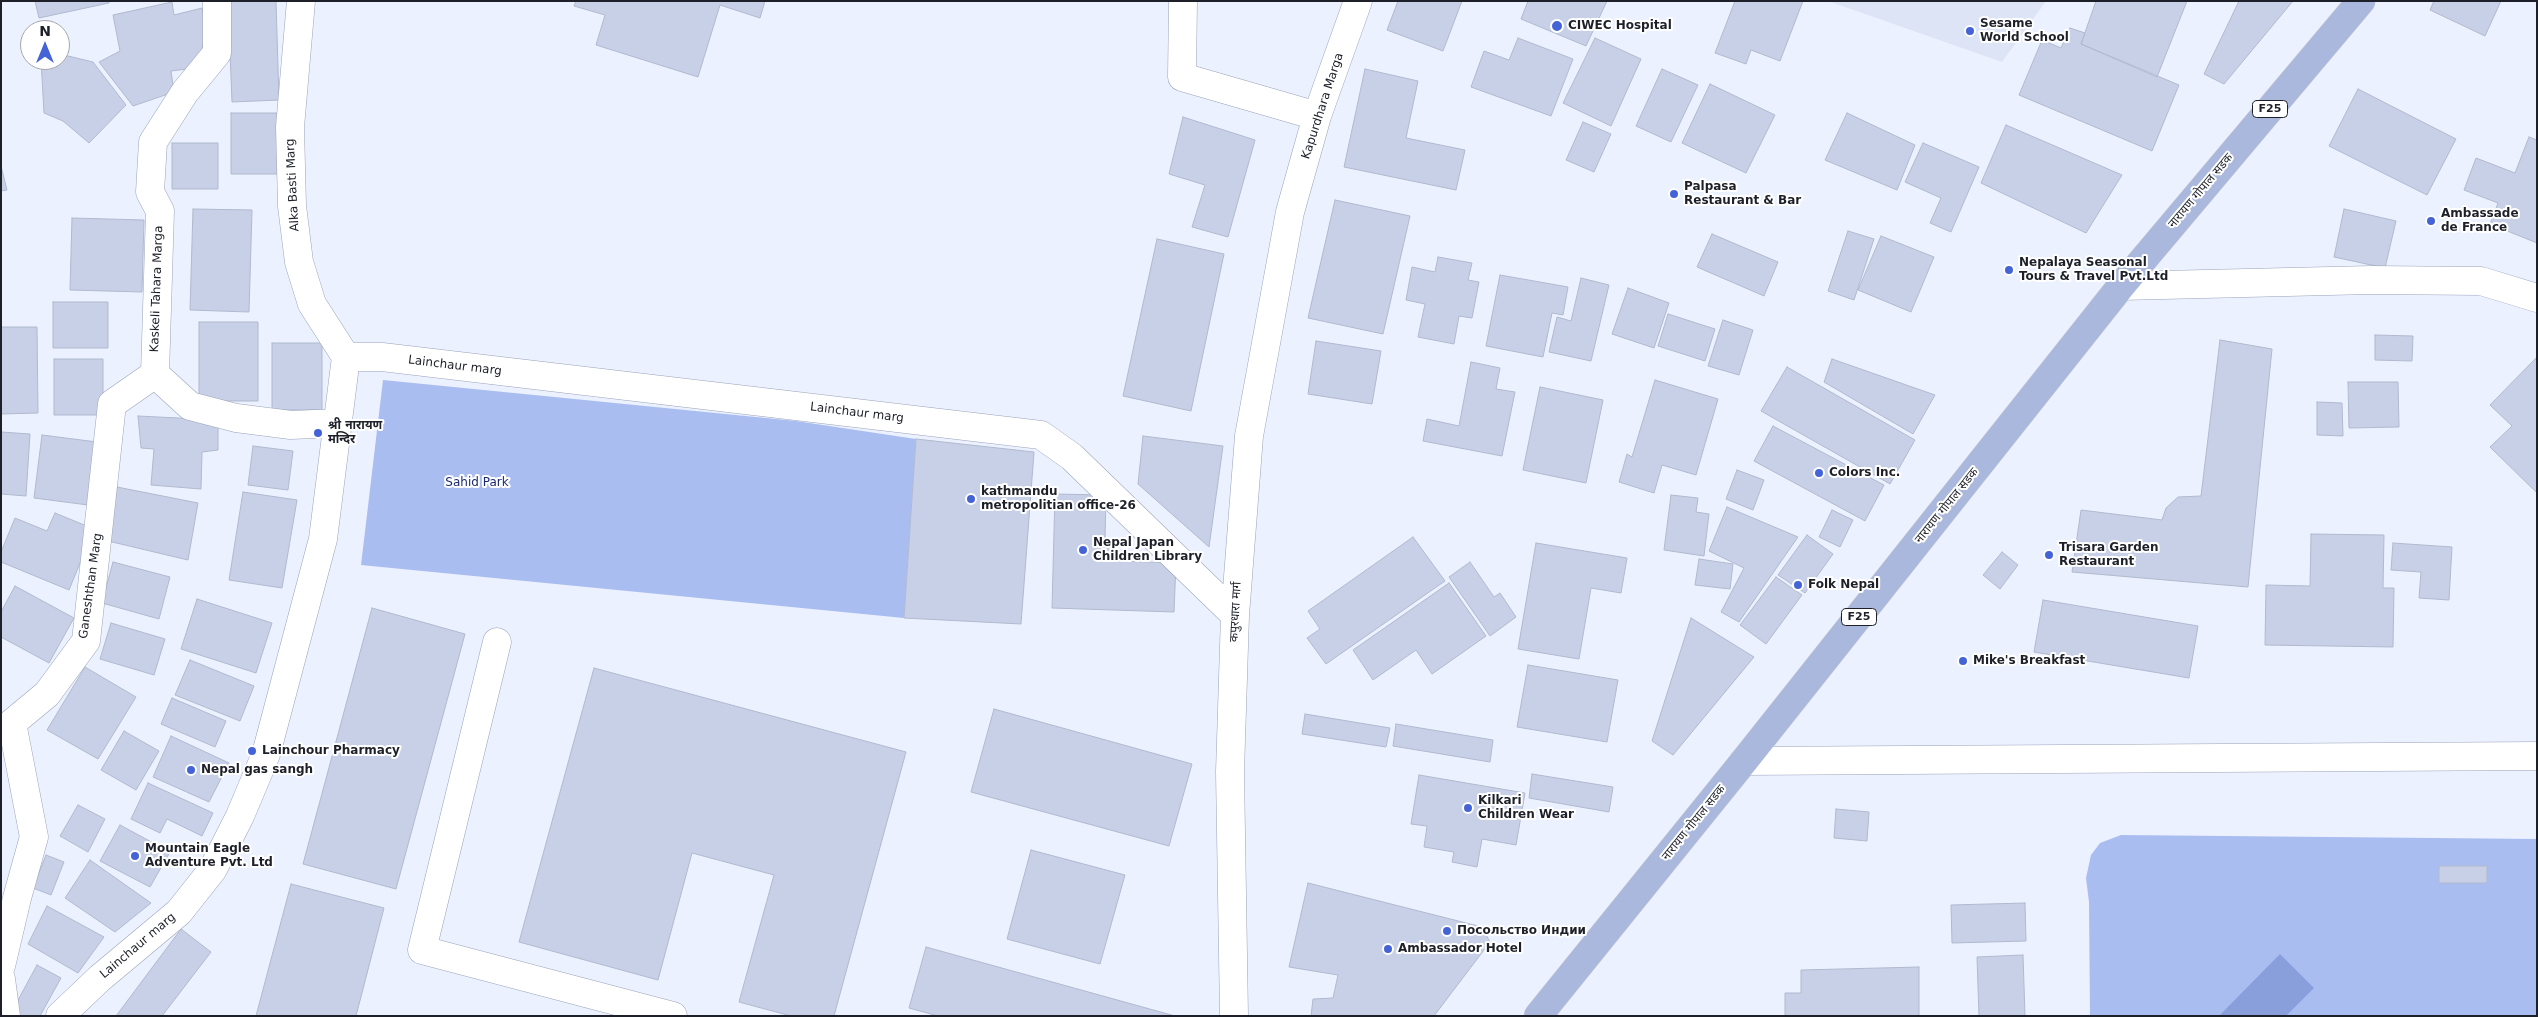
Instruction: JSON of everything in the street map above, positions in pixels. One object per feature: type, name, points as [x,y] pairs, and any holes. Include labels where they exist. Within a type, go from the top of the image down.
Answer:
[{"type":"main road","name":"नारायण गोपाल सडक","points":[[1538,1016],[1744,761],[2121,286],[2361,1]]},
{"type":"street","name":"Kaskeli Tahara Marga","points":[[155,374],[160,211],[150,192],[153,142],[184,92],[217,53],[217,1]]},
{"type":"street","name":"Alka Basti Marg","points":[[301,1],[290,127],[292,206],[298,262],[312,304],[346,357]]},
{"type":"street","points":[[1183,1],[1182,77],[1317,116]]},
{"type":"street","name":"Kapurdhara Marga","points":[[1290,212],[1317,116],[1358,1]]},
{"type":"street","name":"कपुरधारा मार्ग","points":[[1234,1016],[1230,772],[1235,615],[1249,436],[1290,212]]},
{"type":"street","points":[[2121,286],[2371,280],[2482,281],[2537,298]]},
{"type":"street","name":"Lainchaur marg","points":[[60,1016],[100,978],[179,912],[213,869],[240,816],[266,754],[323,539],[346,357],[382,356],[1041,435],[1072,457],[1235,615]]},
{"type":"street","points":[[155,374],[190,406],[236,418],[292,425],[338,424]]},
{"type":"street","name":"Ganeshthan Marg","points":[[1,966],[34,837],[12,723],[48,694],[86,641],[112,404],[155,374]]},
{"type":"street","points":[[497,642],[422,950],[673,1016]]},
{"type":"street","points":[[1744,761],[2537,756]]},
{"type":"street","points":[[1,979],[6,1016]]},
{"type":"shaded area","name":"Sesame World School","points":[[1828,1],[2046,1],[2002,62]]},
{"type":"shaded area","points":[[2280,954],[2314,988],[2286,1016],[2219,1016]]},
{"type":"green space","name":"Sahid Park","points":[[383,380],[796,421],[916,439],[904,618],[361,565]]},
{"type":"green space","points":[[2121,835],[2537,839],[2537,1016],[2090,1016],[2089,902],[2086,878],[2091,855],[2100,843]]},
{"type":"building","points":[[35,1],[109,1],[109,3],[39,18]]},
{"type":"building","points":[[228,1],[276,1],[279,100],[232,102]]},
{"type":"building","points":[[576,1],[765,1],[760,18],[720,5],[698,77],[596,45],[605,15],[574,6]]},
{"type":"building","points":[[1398,1],[1462,1],[1443,51],[1387,30]]},
{"type":"building","points":[[1528,1],[1607,1],[1586,46],[1521,19]]},
{"type":"building","points":[[1735,1],[1803,1],[1780,61],[1751,50],[1746,64],[1715,53]]},
{"type":"building","points":[[2096,1],[2187,1],[2157,77],[2081,44]]},
{"type":"building","points":[[2239,1],[2293,1],[2224,84],[2204,74]]},
{"type":"building","points":[[2434,1],[2501,1],[2485,36],[2430,10]]},
{"type":"building","points":[[172,2],[174,15],[202,8],[208,33],[195,68],[171,71],[174,92],[133,106],[99,62],[120,51],[113,15]]},
{"type":"building","points":[[2070,28],[2085,33],[2081,44],[2179,85],[2152,151],[2019,95],[2042,40],[2061,48]]},
{"type":"building","points":[[1518,38],[1573,59],[1551,116],[1471,87],[1484,51],[1509,60]]},
{"type":"building","points":[[1595,38],[1641,59],[1611,126],[1563,103]]},
{"type":"building","points":[[70,56],[93,62],[126,105],[89,143],[63,121],[44,113],[42,70],[70,70]]},
{"type":"building","points":[[1365,69],[1418,81],[1406,138],[1465,150],[1456,190],[1344,167]]},
{"type":"building","points":[[1662,69],[1698,85],[1671,142],[1636,126]]},
{"type":"building","points":[[1710,84],[1775,115],[1746,173],[1682,143]]},
{"type":"building","points":[[2358,89],[2456,139],[2427,195],[2329,146]]},
{"type":"building","points":[[231,113],[279,113],[279,174],[231,174]]},
{"type":"building","points":[[1847,113],[1915,145],[1897,190],[1825,160]]},
{"type":"building","points":[[1183,117],[1255,140],[1228,237],[1192,227],[1205,185],[1169,174]]},
{"type":"building","points":[[1583,122],[1611,134],[1594,172],[1566,160]]},
{"type":"building","points":[[2006,125],[2122,175],[2086,233],[1981,183]]},
{"type":"building","points":[[2529,137],[2537,140],[2537,243],[2490,224],[2498,203],[2464,190],[2476,158],[2515,173]]},
{"type":"building","points":[[172,143],[218,143],[218,189],[172,189]]},
{"type":"building","points":[[1923,143],[1979,167],[1951,232],[1930,223],[1941,198],[1905,182]]},
{"type":"building","points":[[1,166],[7,190],[1,191]]},
{"type":"building","points":[[1335,200],[1410,216],[1383,334],[1308,318]]},
{"type":"building","points":[[193,209],[252,210],[249,312],[190,310]]},
{"type":"building","points":[[2344,209],[2396,221],[2385,268],[2334,257]]},
{"type":"building","points":[[72,218],[144,220],[142,292],[70,290]]},
{"type":"building","points":[[1848,231],[1874,239],[1854,300],[1828,291]]},
{"type":"building","points":[[1712,234],[1778,262],[1764,296],[1697,267]]},
{"type":"building","points":[[1881,236],[1934,257],[1911,312],[1858,290]]},
{"type":"building","points":[[1157,239],[1224,254],[1191,411],[1123,396]]},
{"type":"building","points":[[1438,257],[1472,263],[1468,280],[1479,282],[1472,318],[1459,316],[1454,344],[1418,337],[1425,304],[1406,300],[1412,267],[1435,272]]},
{"type":"building","points":[[1500,275],[1568,287],[1563,315],[1552,313],[1543,357],[1486,346]]},
{"type":"building","points":[[1581,278],[1609,285],[1591,361],[1549,352],[1557,317],[1571,321]]},
{"type":"building","points":[[1628,288],[1669,303],[1654,348],[1612,334]]},
{"type":"building","points":[[53,302],[108,302],[108,348],[53,348]]},
{"type":"building","points":[[1668,314],[1715,329],[1705,361],[1658,346]]},
{"type":"building","points":[[1723,320],[1753,330],[1739,375],[1708,366]]},
{"type":"building","points":[[199,322],[258,322],[258,401],[199,401]]},
{"type":"building","points":[[1,327],[37,327],[38,413],[1,414]]},
{"type":"building","points":[[2375,335],[2413,336],[2412,361],[2375,360]]},
{"type":"building","points":[[2220,340],[2272,349],[2248,587],[2072,572],[2081,510],[2162,520],[2166,508],[2178,497],[2201,496]]},
{"type":"building","points":[[1316,341],[1381,351],[1372,404],[1308,394]]},
{"type":"building","points":[[272,343],[322,343],[322,410],[272,410]]},
{"type":"building","points":[[2537,357],[2537,493],[2490,447],[2512,426],[2490,405]]},
{"type":"building","points":[[54,359],[103,359],[103,415],[54,415]]},
{"type":"building","points":[[1832,359],[1935,395],[1913,434],[1824,382]]},
{"type":"building","points":[[1471,362],[1500,368],[1496,389],[1515,392],[1502,456],[1423,441],[1427,419],[1459,426]]},
{"type":"building","points":[[1787,367],[1915,440],[1890,484],[1761,411]]},
{"type":"building","points":[[1655,380],[1718,399],[1696,475],[1662,465],[1654,493],[1619,482],[1627,454],[1632,457]]},
{"type":"building","points":[[2348,382],[2398,382],[2399,427],[2349,428]]},
{"type":"building","points":[[1540,387],[1603,400],[1586,483],[1523,470]]},
{"type":"building","points":[[2317,402],[2342,403],[2343,436],[2317,435]]},
{"type":"building","points":[[138,416],[218,420],[218,450],[202,452],[201,489],[151,485],[154,449],[141,448]]},
{"type":"building","name":"Colors Inc.","points":[[1773,426],[1884,485],[1865,521],[1754,461]]},
{"type":"building","points":[[1,432],[30,434],[26,496],[1,494]]},
{"type":"building","points":[[42,435],[97,442],[88,505],[34,498]]},
{"type":"building","points":[[1143,436],[1223,446],[1209,547],[1138,484]]},
{"type":"building","name":"kathmandu metropolitian office-26","points":[[916,439],[1034,452],[1021,624],[904,618]]},
{"type":"building","points":[[253,446],[293,451],[288,490],[248,485]]},
{"type":"building","points":[[1737,470],[1764,480],[1753,510],[1726,499]]},
{"type":"building","points":[[117,487],[198,503],[188,560],[108,541]]},
{"type":"building","points":[[243,492],[297,500],[282,588],[229,580]]},
{"type":"building","name":"Nepal Japan Children Library","points":[[1055,494],[1106,495],[1105,539],[1122,561],[1176,563],[1174,612],[1052,608]]},
{"type":"building","points":[[1671,495],[1698,498],[1696,512],[1709,514],[1704,556],[1664,550]]},
{"type":"building","points":[[1727,507],[1798,537],[1739,622],[1721,612],[1744,568],[1709,551]]},
{"type":"building","points":[[1832,510],[1853,520],[1840,547],[1819,537]]},
{"type":"building","points":[[55,513],[94,529],[69,590],[1,562],[1,552],[15,518],[47,531]]},
{"type":"building","points":[[2311,534],[2384,535],[2383,588],[2394,588],[2393,647],[2265,645],[2266,585],[2310,586]]},
{"type":"building","points":[[1807,535],[1833,554],[1805,593],[1778,575]]},
{"type":"building","points":[[1413,537],[1445,581],[1326,664],[1307,638],[1320,629],[1308,611]]},
{"type":"building","points":[[1536,543],[1627,558],[1621,593],[1591,588],[1579,659],[1518,649]]},
{"type":"building","points":[[2393,543],[2452,547],[2449,600],[2419,598],[2421,572],[2391,570]]},
{"type":"building","points":[[2002,552],[2018,565],[2000,589],[1983,575]]},
{"type":"building","points":[[1699,559],[1733,564],[1730,589],[1695,585]]},
{"type":"building","points":[[113,562],[170,577],[159,619],[102,603]]},
{"type":"building","points":[[1470,562],[1494,597],[1500,593],[1516,617],[1490,636],[1449,577]]},
{"type":"building","points":[[1776,577],[1802,595],[1766,644],[1740,625]]},
{"type":"building","points":[[1449,583],[1486,636],[1432,674],[1416,650],[1373,680],[1353,650]]},
{"type":"building","points":[[15,586],[74,618],[49,663],[1,637],[1,612]]},
{"type":"building","points":[[197,599],[272,623],[256,673],[181,649]]},
{"type":"building","points":[[2043,600],[2198,626],[2189,678],[2034,652]]},
{"type":"building","points":[[372,608],[465,634],[396,889],[303,864]]},
{"type":"building","points":[[1691,618],[1754,657],[1673,755],[1652,741]]},
{"type":"building","points":[[111,623],[165,639],[154,675],[100,659]]},
{"type":"building","points":[[190,660],[254,686],[240,721],[175,695]]},
{"type":"building","points":[[1528,665],[1618,680],[1607,742],[1517,727]]},
{"type":"building","points":[[85,667],[136,697],[98,759],[47,730]]},
{"type":"building","points":[[594,668],[906,752],[834,1016],[791,1016],[739,1002],[774,875],[692,853],[658,980],[519,942]]},
{"type":"building","points":[[172,698],[226,721],[215,747],[161,724]]},
{"type":"building","points":[[994,709],[1192,764],[1169,846],[971,792]]},
{"type":"building","points":[[1305,714],[1390,728],[1386,747],[1302,734]]},
{"type":"building","points":[[1396,724],[1493,740],[1490,762],[1393,746]]},
{"type":"building","points":[[124,731],[159,751],[136,790],[101,770]]},
{"type":"building","name":"Nepal gas sangh","points":[[171,736],[229,763],[209,802],[153,777]]},
{"type":"building","points":[[1532,774],[1613,787],[1609,812],[1529,798]]},
{"type":"building","name":"Kilkari Children Wear","points":[[1419,775],[1525,793],[1516,845],[1482,839],[1477,867],[1452,862],[1454,852],[1424,847],[1427,826],[1411,824]]},
{"type":"building","points":[[148,783],[213,813],[202,836],[167,819],[160,833],[131,819]]},
{"type":"building","points":[[78,805],[105,819],[88,852],[60,836]]},
{"type":"building","points":[[1836,809],[1869,812],[1867,841],[1834,838]]},
{"type":"building","name":"Mountain Eagle Adventure Pvt. Ltd","points":[[120,825],[170,852],[150,887],[100,861]]},
{"type":"building","points":[[1031,850],[1125,875],[1100,964],[1007,939]]},
{"type":"building","points":[[46,855],[64,862],[51,895],[33,888]]},
{"type":"building","points":[[90,860],[151,903],[115,932],[65,898]]},
{"type":"building","points":[[2439,866],[2487,866],[2487,883],[2439,883]]},
{"type":"building","points":[[1308,883],[1482,927],[1490,942],[1434,1016],[1311,1016],[1313,999],[1333,998],[1338,975],[1289,967]]},
{"type":"building","points":[[291,884],[384,908],[356,1016],[256,1016]]},
{"type":"building","points":[[2025,903],[2026,941],[1952,943],[1951,905]]},
{"type":"building","points":[[47,906],[104,937],[78,973],[28,944]]},
{"type":"building","points":[[181,929],[211,952],[162,1016],[116,1016]]},
{"type":"building","points":[[926,947],[1175,1016],[938,1016],[909,1008]]},
{"type":"building","points":[[2023,955],[2025,1016],[1979,1016],[1977,957]]},
{"type":"building","points":[[37,965],[61,978],[40,1016],[16,1016],[11,1013]]},
{"type":"building","points":[[1919,967],[1919,1016],[1785,1016],[1785,993],[1801,993],[1801,970]]},
{"type":"place","name":"CIWEC Hospital","points":[[1557,26]]},
{"type":"place","name":"Sesame World School","points":[[1970,31]]},
{"type":"place","name":"Palpasa Restaurant & Bar","points":[[1674,194]]},
{"type":"place","name":"Ambassade de France","points":[[2431,221]]},
{"type":"place","name":"Nepalaya Seasonal Tours & Travel Pvt.Ltd","points":[[2009,270]]},
{"type":"place","name":"श्री नारायण मन्दिर","points":[[318,433]]},
{"type":"place","name":"Colors Inc.","points":[[1819,473]]},
{"type":"place","name":"kathmandu metropolitian office-26","points":[[971,499]]},
{"type":"place","name":"Nepal Japan Children Library","points":[[1083,550]]},
{"type":"place","name":"Trisara Garden Restaurant","points":[[2049,555]]},
{"type":"place","name":"Folk Nepal","points":[[1798,585]]},
{"type":"place","name":"Mike's Breakfast","points":[[1963,661]]},
{"type":"place","name":"Lainchour Pharmacy","points":[[252,751]]},
{"type":"place","name":"Nepal gas sangh","points":[[191,770]]},
{"type":"place","name":"Kilkari Children Wear","points":[[1468,808]]},
{"type":"place","name":"Mountain Eagle Adventure Pvt. Ltd","points":[[135,856]]},
{"type":"place","name":"Посольство Индии","points":[[1447,931]]},
{"type":"place","name":"Ambassador Hotel","points":[[1388,949]]}]
